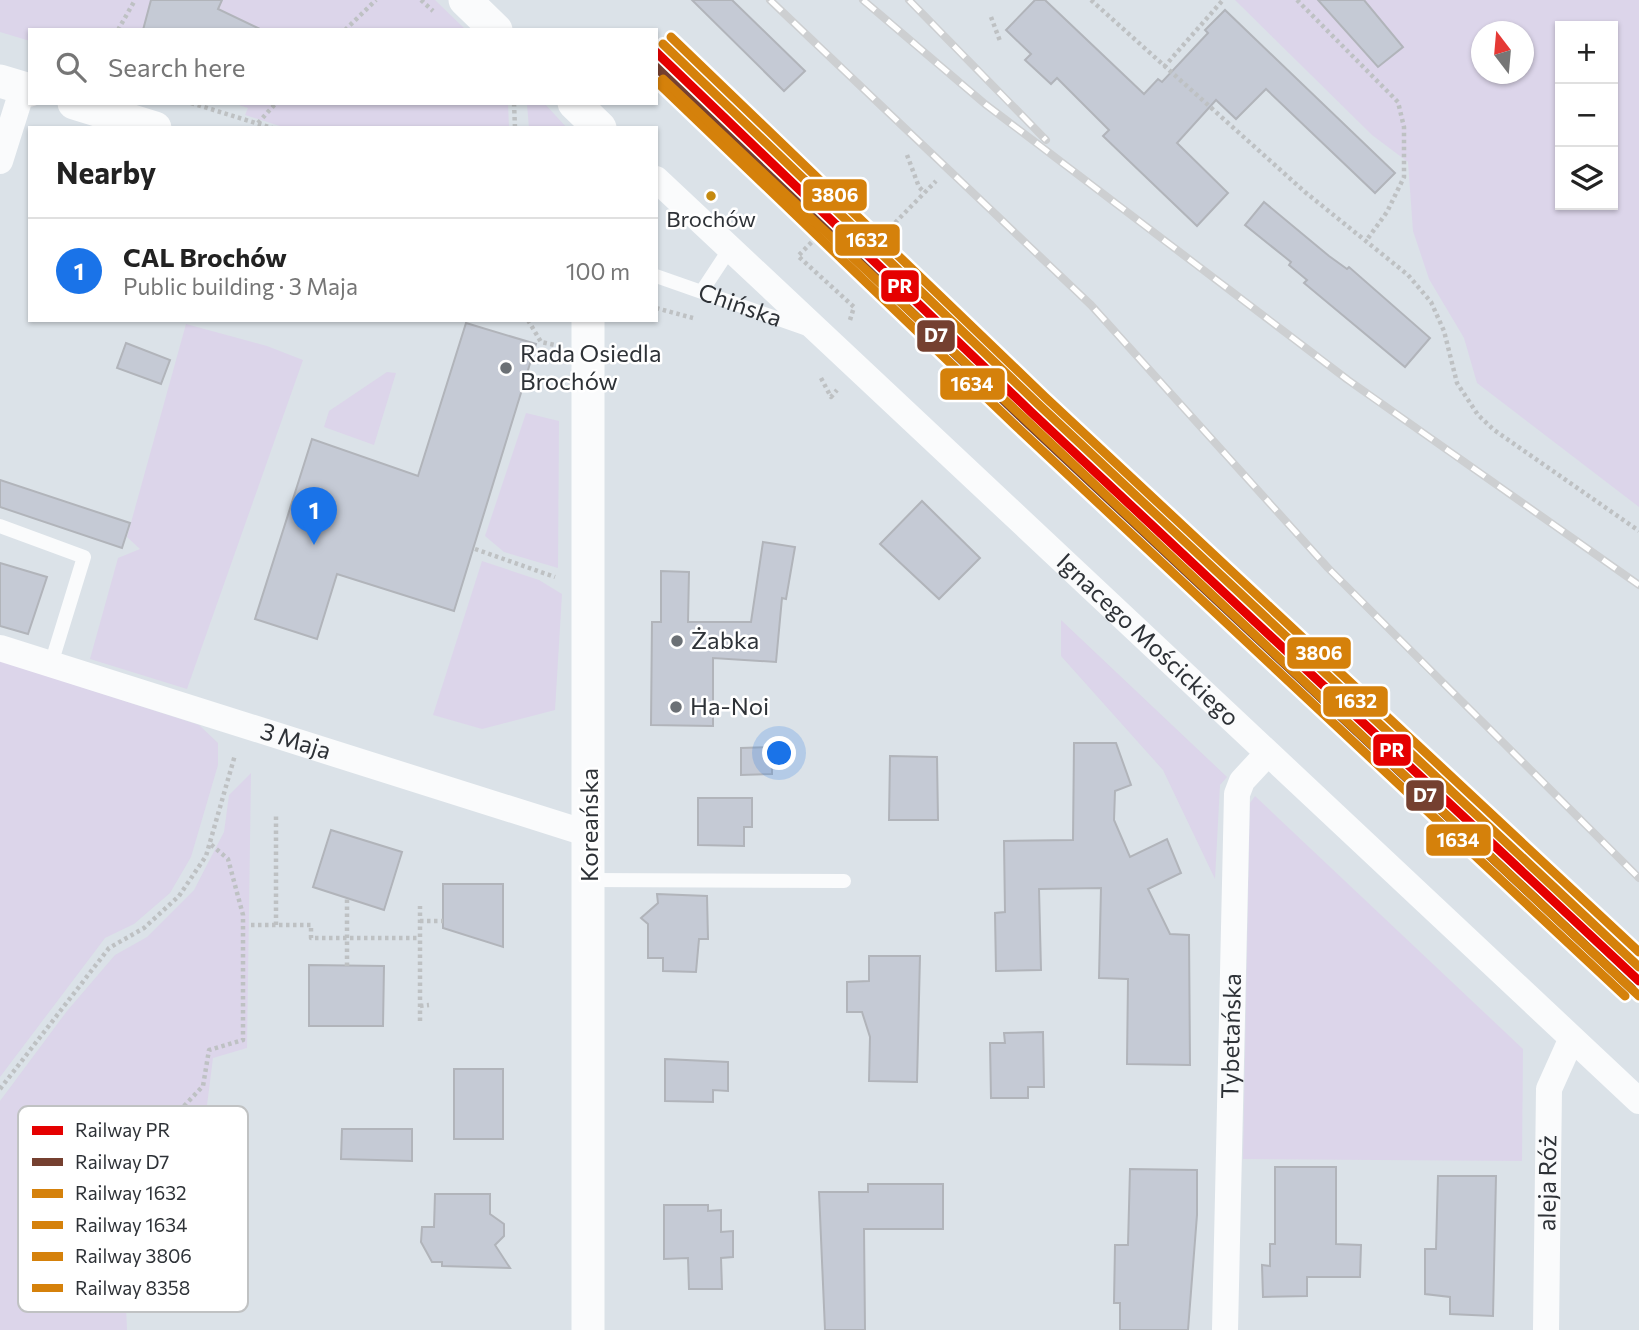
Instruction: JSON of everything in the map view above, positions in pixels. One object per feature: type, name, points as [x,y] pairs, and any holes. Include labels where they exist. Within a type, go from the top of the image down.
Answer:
[{"type":"street","points":[[465,0],[494,28]]},
{"type":"street","points":[[0,161],[18,86]]},
{"type":"street","points":[[81,105],[149,126]]},
{"type":"street","points":[[576,105],[598,126]]},
{"type":"street","name":"Ignacego Mościckiego","points":[[658,181],[731,247],[835,331],[1267,754],[1639,1101]]},
{"type":"street","name":"Koreańska","points":[[588,322],[588,1330]]},
{"type":"street","name":"3 Maja","points":[[0,648],[246,728],[589,834]]},
{"type":"street","name":"Tybetańska","points":[[1225,1330],[1237,794],[1242,781],[1267,754]]},
{"type":"street","name":"aleja Róż","points":[[1546,1330],[1549,1090],[1572,1040]]},
{"type":"lane","points":[[702,291],[731,247]]},
{"type":"lane","name":"Chińska","points":[[658,277],[835,331]]},
{"type":"lane","points":[[0,526],[83,557],[51,664]]},
{"type":"lane","points":[[590,880],[844,881]]},
{"type":"path","points":[[119,28],[135,0]]},
{"type":"path","points":[[347,28],[376,0]]},
{"type":"path","points":[[1091,0],[1305,192],[1408,275],[1431,302],[1444,331],[1457,383],[1478,415],[1494,430],[1639,531]]},
{"type":"path","points":[[1297,0],[1398,102],[1404,127],[1404,177],[1387,212],[1366,241]]},
{"type":"path","points":[[1164,67],[1222,1]]},
{"type":"path","points":[[991,17],[1000,41]]},
{"type":"path","points":[[198,105],[266,126]]},
{"type":"path","points":[[258,123],[274,105]]},
{"type":"path","points":[[514,105],[515,126]]},
{"type":"path","points":[[906,155],[919,187],[925,192]]},
{"type":"path","points":[[835,331],[853,317],[854,307],[798,256],[846,207],[881,237],[936,181]]},
{"type":"path","points":[[658,309],[703,320]]},
{"type":"path","points":[[529,322],[541,342],[562,346]]},
{"type":"path","points":[[817,370],[831,397]]},
{"type":"path","points":[[475,549],[557,578]]},
{"type":"path","points":[[0,1090],[109,948],[144,928],[179,897],[206,856],[220,798],[246,728]]},
{"type":"path","points":[[276,813],[276,925]]},
{"type":"path","points":[[184,1106],[206,1086],[209,1050],[243,1040],[243,915],[228,859],[209,843]]},
{"type":"path","points":[[347,898],[347,965]]},
{"type":"path","points":[[420,906],[420,1021]]},
{"type":"path","points":[[420,921],[443,921]]},
{"type":"path","points":[[251,925],[311,925],[311,938],[420,939]]},
{"type":"path","points":[[420,1006],[429,1005]]},
{"type":"shaded area","points":[[0,0],[435,0],[464,28],[28,28],[28,40],[0,32]]},
{"type":"shaded area","points":[[1235,0],[1639,0],[1639,507],[1477,383],[1464,338],[1429,279],[1413,231],[1408,162],[1372,135]]},
{"type":"shaded area","points":[[239,105],[508,105],[509,126],[280,126],[245,115],[248,108]]},
{"type":"shaded area","points":[[527,105],[546,105],[565,126],[529,126]]},
{"type":"shaded area","points":[[186,324],[267,346],[303,360],[187,689],[90,659],[118,558],[140,549],[127,537]]},
{"type":"shaded area","points":[[387,372],[396,373],[374,445],[324,427],[329,411]]},
{"type":"shaded area","points":[[526,413],[559,421],[558,568],[504,552],[485,536]]},
{"type":"shaded area","points":[[482,561],[539,580],[562,594],[555,710],[482,729],[433,715]]},
{"type":"shaded area","points":[[1061,620],[1227,777],[1220,785],[1215,879],[1163,770],[1061,656]]},
{"type":"shaded area","points":[[0,661],[199,725],[218,743],[218,765],[191,857],[170,893],[134,924],[105,938],[0,1077]]},
{"type":"shaded area","points":[[251,773],[247,1048],[213,1058],[207,1106],[18,1106],[18,1312],[126,1312],[127,1330],[0,1330],[0,1101],[67,1011],[115,955],[147,937],[194,890],[224,832],[229,795]]},
{"type":"shaded area","points":[[1255,796],[1523,1049],[1522,1161],[1243,1159],[1250,803]]},
{"type":"building","points":[[151,0],[222,0],[218,9],[258,28],[144,28]]},
{"type":"building","points":[[692,0],[732,0],[805,71],[784,91]]},
{"type":"building","points":[[1035,0],[1045,0],[1144,94],[1158,79],[1162,82],[1208,33],[1205,30],[1225,10],[1395,173],[1375,193],[1266,89],[1236,119],[1216,100],[1177,143],[1228,193],[1197,226],[1103,136],[1109,130],[1057,78],[1051,84],[1025,60],[1031,54],[1006,30]]},
{"type":"building","points":[[1318,0],[1364,0],[1403,47],[1378,67]]},
{"type":"building","points":[[1264,202],[1329,256],[1347,269],[1349,267],[1430,338],[1405,367],[1304,283],[1307,280],[1289,265],[1291,262],[1245,225]]},
{"type":"building","points":[[466,323],[536,344],[454,611],[337,574],[317,639],[255,619],[312,439],[418,476]]},
{"type":"building","points":[[126,343],[170,360],[161,384],[117,368]]},
{"type":"building","points":[[0,480],[130,523],[122,548],[0,507]]},
{"type":"building","points":[[922,501],[980,558],[939,599],[880,544]]},
{"type":"building","points":[[763,542],[795,547],[786,599],[782,598],[776,662],[713,658],[713,726],[651,725],[652,622],[661,622],[661,571],[689,572],[688,622],[751,622]]},
{"type":"building","points":[[0,563],[47,577],[28,634],[0,626]]},
{"type":"building","points":[[1074,743],[1116,743],[1131,785],[1115,791],[1114,820],[1130,857],[1167,839],[1181,873],[1148,889],[1170,934],[1189,935],[1190,1065],[1127,1064],[1128,979],[1099,978],[1101,888],[1039,889],[1041,970],[996,971],[995,913],[1005,912],[1004,841],[1073,840]]},
{"type":"building","points":[[772,747],[772,774],[741,775],[741,748]]},
{"type":"building","points":[[890,756],[937,757],[938,820],[889,820]]},
{"type":"building","points":[[698,798],[752,798],[752,827],[744,827],[744,846],[698,845]]},
{"type":"building","points":[[331,830],[402,852],[384,910],[313,887]]},
{"type":"building","points":[[443,884],[503,884],[503,947],[443,928]]},
{"type":"building","points":[[657,894],[707,896],[708,939],[699,939],[696,972],[663,971],[663,958],[648,958],[648,924],[641,918],[658,903]]},
{"type":"building","points":[[869,956],[920,956],[917,1082],[869,1081],[870,1037],[862,1012],[847,1012],[847,982],[869,981]]},
{"type":"building","points":[[309,965],[384,966],[383,1026],[309,1026]]},
{"type":"building","points":[[1043,1032],[1044,1087],[1028,1087],[1028,1098],[991,1098],[990,1043],[1005,1043],[1004,1033]]},
{"type":"building","points":[[665,1059],[728,1062],[728,1091],[713,1090],[713,1102],[665,1101]]},
{"type":"building","points":[[454,1069],[503,1069],[503,1139],[454,1139]]},
{"type":"building","points":[[342,1129],[412,1129],[412,1161],[341,1159]]},
{"type":"building","points":[[1275,1167],[1336,1167],[1336,1244],[1361,1245],[1360,1277],[1307,1277],[1307,1296],[1263,1297],[1262,1265],[1270,1266],[1270,1244],[1275,1244]]},
{"type":"building","points":[[1130,1169],[1197,1170],[1197,1215],[1188,1330],[1120,1330],[1120,1303],[1114,1303],[1115,1245],[1128,1245]]},
{"type":"building","points":[[1438,1176],[1496,1176],[1493,1316],[1450,1314],[1450,1297],[1425,1294],[1425,1249],[1436,1249]]},
{"type":"building","points":[[868,1184],[943,1184],[943,1229],[864,1229],[865,1330],[825,1330],[819,1192],[868,1192]]},
{"type":"building","points":[[435,1194],[490,1194],[490,1214],[504,1224],[504,1236],[495,1245],[510,1268],[442,1266],[442,1262],[432,1262],[421,1242],[422,1227],[434,1227]]},
{"type":"building","points":[[664,1205],[708,1205],[708,1211],[721,1210],[721,1232],[733,1231],[733,1257],[721,1258],[722,1289],[689,1289],[688,1258],[664,1259]]},
{"type":"railway","points":[[770,0],[1091,305],[1328,568],[1639,878]]},
{"type":"railway","points":[[863,0],[985,104],[1348,380],[1639,585]]},
{"type":"railway","points":[[909,0],[1046,140]]},
{"type":"rail line","name":"3806","points":[[671,37],[1045,397],[1639,952]]},
{"type":"rail line","name":"1632","points":[[663,44],[1038,404],[1639,967]]},
{"type":"rail line","name":"PR","points":[[658,54],[1031,412],[1639,981]]},
{"type":"rail line","name":"D7","points":[[658,69],[1024,420],[1632,989]]},
{"type":"rail line","name":"8358","points":[[663,79],[1639,996]]},
{"type":"rail line","name":"1634","points":[[658,83],[1017,427],[1625,996]]},
{"type":"place","name":"Brochów","points":[[711,196]]},
{"type":"place","name":"Rada Osiedla Brochów","points":[[506,368]]},
{"type":"place","name":"CAL Brochów","points":[[314,545]]},
{"type":"place","name":"Żabka","points":[[677,641]]},
{"type":"place","name":"Ha-Noi","points":[[676,707]]}]
